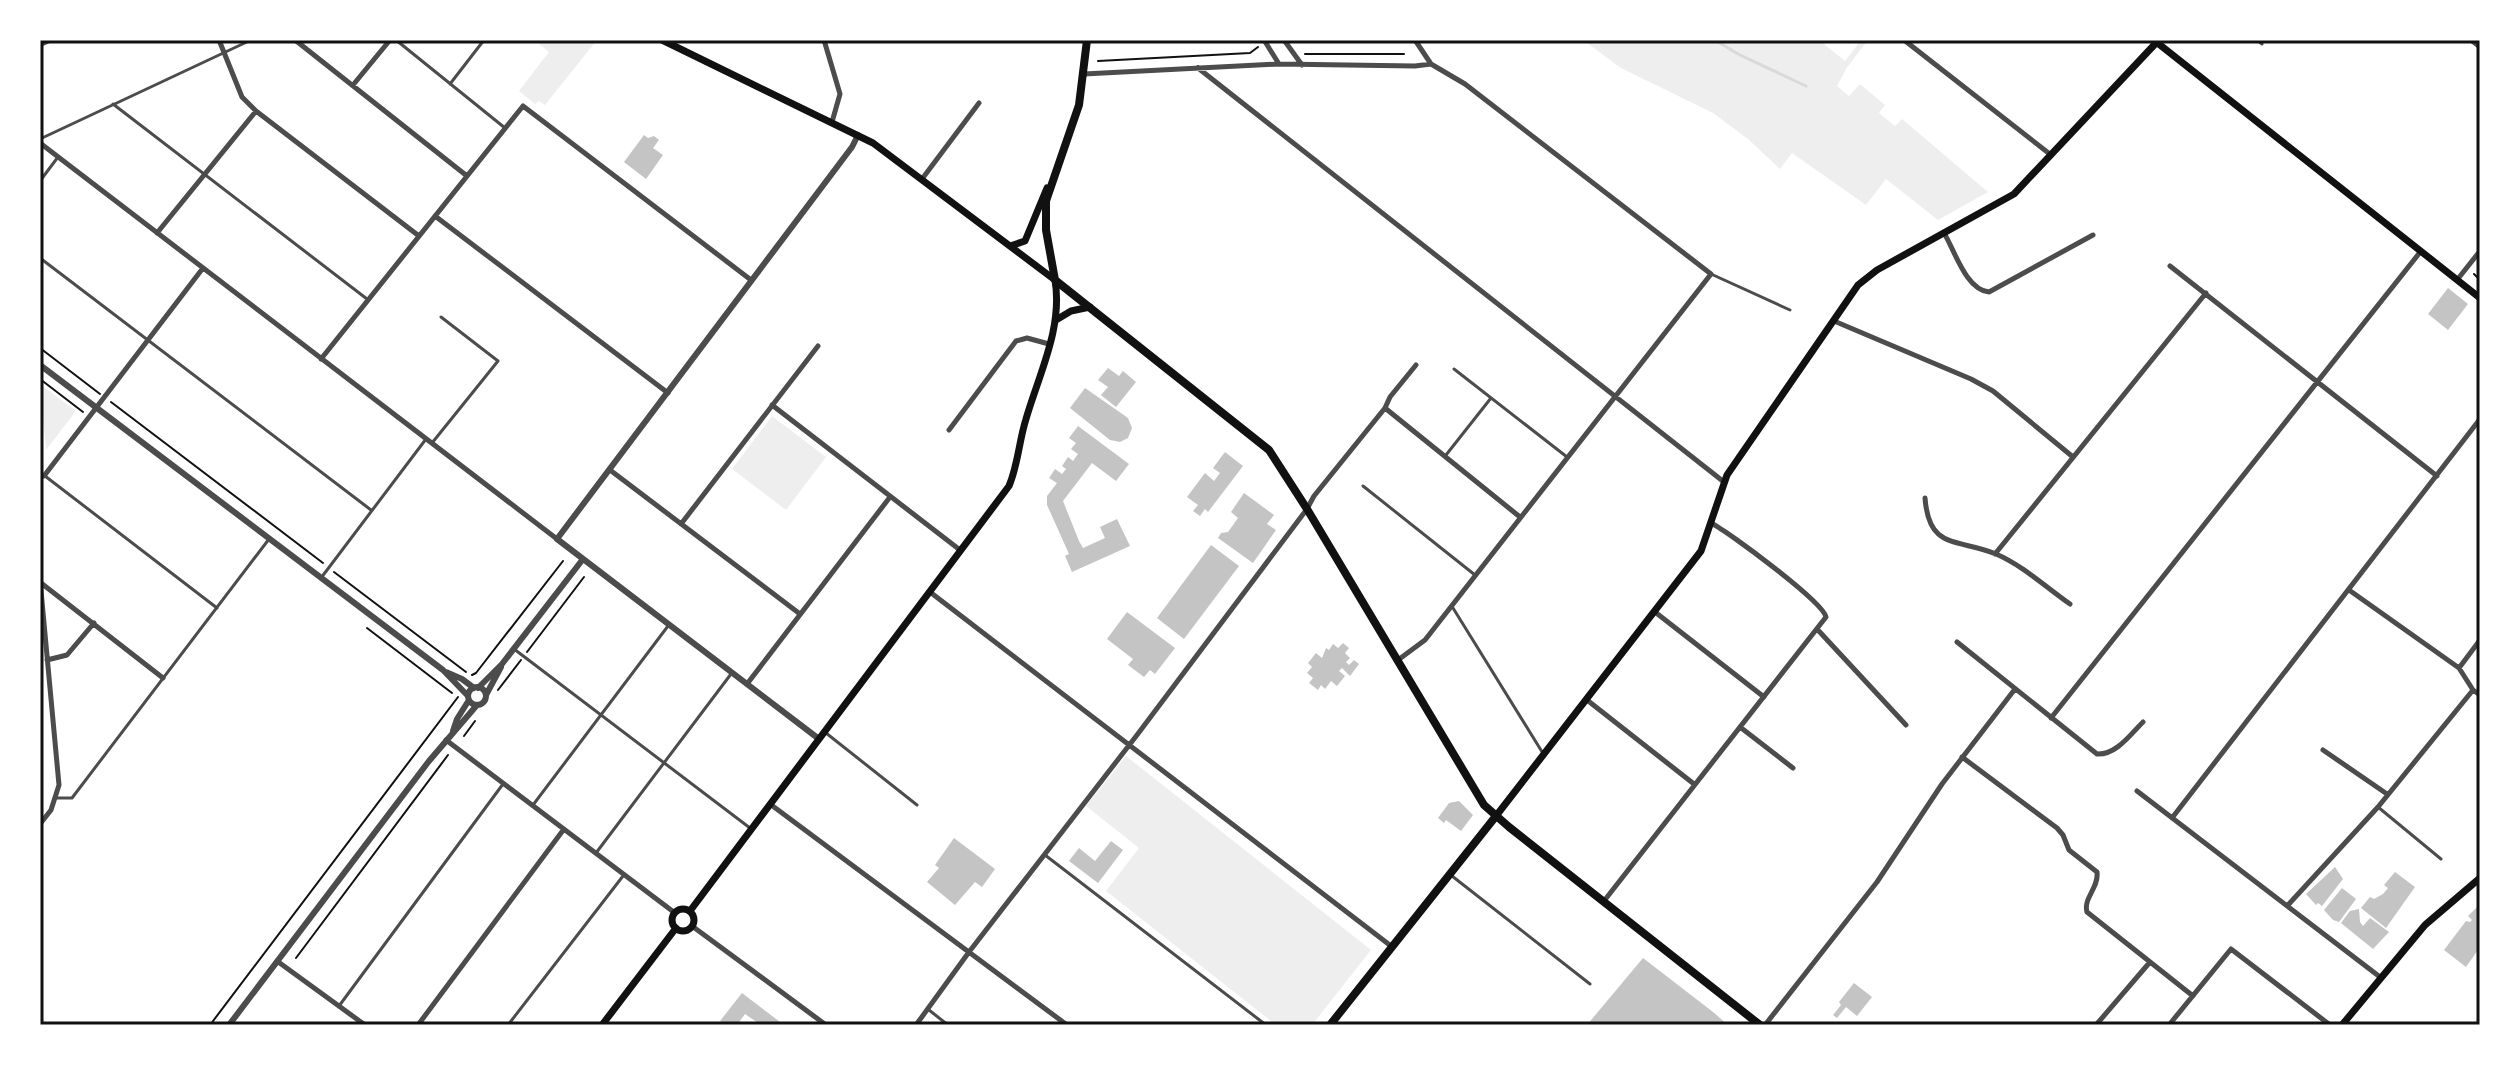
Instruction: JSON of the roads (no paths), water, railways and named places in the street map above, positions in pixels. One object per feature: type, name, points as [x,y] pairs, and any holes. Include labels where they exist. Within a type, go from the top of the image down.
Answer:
[{"type":"main road","points":[[662,40],[858,135],[922,179],[1055,280],[1264,445],[1307,509],[1484,805],[1762,1025]]},
{"type":"main road","points":[[1010,246],[1025,241],[1053,176],[1079,105],[1087,40]]},
{"type":"main road","points":[[1330,1025],[1701,551],[1724,482],[1851,294],[1868,276],[2006,200],[2051,156],[2156,41],[2480,298]]},
{"type":"main road","points":[[690,911],[1009,486],[1059,301],[1045,216],[1053,176]]},
{"type":"main road","points":[[1056,320],[1071,311],[1090,307]]},
{"type":"main road","points":[[2342,1025],[2425,925],[2480,878]]},
{"type":"main road","points":[[682,909],[690,911],[694,919],[692,926],[685,930],[676,928],[673,922],[675,913],[682,909]]},
{"type":"main road","points":[[602,1025],[676,928]]},
{"type":"street","points":[[40,44],[49,40]]},
{"type":"street","points":[[219,40],[242,97],[256,111],[419,236]]},
{"type":"street","points":[[295,40],[467,176]]},
{"type":"street","points":[[353,85],[393,40]]},
{"type":"street","points":[[824,40],[840,94],[832,122]]},
{"type":"street","points":[[1284,40],[1302,65]]},
{"type":"street","points":[[1398,660],[1425,640],[1711,274],[1465,84],[1431,64],[1415,40]]},
{"type":"street","points":[[1904,40],[2051,156]]},
{"type":"street","points":[[2471,40],[2480,47]]},
{"type":"street","points":[[1265,41],[1279,64]]},
{"type":"street","points":[[1084,74],[1279,64],[1431,64]]},
{"type":"street","points":[[1198,68],[1724,482]]},
{"type":"street","points":[[922,179],[979,103]]},
{"type":"street","points":[[321,359],[523,106],[751,280]]},
{"type":"street","points":[[157,233],[256,111]]},
{"type":"street","points":[[557,539],[858,135]]},
{"type":"street","points":[[40,141],[747,684],[822,735]]},
{"type":"street","points":[[435,216],[668,393]]},
{"type":"street","points":[[1944,233],[1972,283],[1989,292],[2093,235]]},
{"type":"street","points":[[2051,718],[2421,251]]},
{"type":"street","points":[[2457,280],[2480,251]]},
{"type":"street","points":[[2170,266],[2437,476]]},
{"type":"street","points":[[42,476],[98,408],[203,268]]},
{"type":"street","points":[[1995,554],[2206,293]]},
{"type":"street","points":[[1833,321],[1982,385],[2074,457]]},
{"type":"street","points":[[949,430],[1016,341],[1027,338],[1049,344]]},
{"type":"street","points":[[681,524],[818,346]]},
{"type":"street","points":[[40,365],[443,670],[477,705]]},
{"type":"street","points":[[916,1025],[1416,365]]},
{"type":"street","points":[[772,405],[960,550]]},
{"type":"street","points":[[1385,408],[1520,517]]},
{"type":"street","points":[[2172,818],[2480,419]]},
{"type":"street","points":[[610,470],[800,614]]},
{"type":"street","points":[[747,684],[890,497]]},
{"type":"street","points":[[1925,498],[1927,521],[1936,532],[1969,548],[1995,554],[2070,604]]},
{"type":"street","points":[[1603,902],[1826,617],[1826,613],[1807,596],[1711,523]]},
{"type":"street","points":[[453,731],[468,698],[502,664],[583,559]]},
{"type":"street","points":[[40,581],[163,678]]},
{"type":"street","points":[[40,581],[59,785],[57,798],[40,824]]},
{"type":"street","points":[[2349,590],[2459,668],[2473,690],[2480,695]]},
{"type":"street","points":[[929,591],[1392,947]]},
{"type":"street","points":[[1655,612],[1764,697]]},
{"type":"street","points":[[47,660],[67,655],[94,623]]},
{"type":"street","points":[[1817,629],[1906,725]]},
{"type":"street","points":[[2459,668],[2480,640]]},
{"type":"street","points":[[1957,642],[2092,751],[2103,754],[2116,748],[2143,722]]},
{"type":"street","points":[[229,1025],[446,739],[477,705],[483,703],[502,664]]},
{"type":"street","points":[[443,670],[486,695]]},
{"type":"street","points":[[1762,1025],[1877,882],[1962,757],[2015,689]]},
{"type":"street","points":[[2288,905],[2378,807],[2473,690]]},
{"type":"street","points":[[1587,700],[1694,784]]},
{"type":"street","points":[[1740,727],[1793,768]]},
{"type":"street","points":[[446,739],[675,913]]},
{"type":"street","points":[[2323,750],[2387,794]]},
{"type":"street","points":[[1962,757],[2057,828],[2069,850],[2097,872],[2098,880],[2085,905],[2089,914],[2193,996]]},
{"type":"street","points":[[2137,791],[2380,977]]},
{"type":"street","points":[[770,804],[1067,1025]]},
{"type":"street","points":[[418,1025],[564,829]]},
{"type":"street","points":[[692,926],[826,1025]]},
{"type":"street","points":[[2169,1025],[2231,949],[2330,1025]]},
{"type":"street","points":[[277,961],[365,1025]]},
{"type":"street","points":[[2096,1025],[2150,962]]},
{"type":"lane","points":[[40,141],[251,40]]},
{"type":"lane","points":[[393,40],[505,128]]},
{"type":"lane","points":[[450,84],[484,40]]},
{"type":"lane","points":[[2257,40],[2262,44]]},
{"type":"lane","points":[[113,104],[368,300]]},
{"type":"lane","points":[[40,181],[58,157]]},
{"type":"lane","points":[[40,258],[371,510]]},
{"type":"lane","points":[[1711,274],[1790,310]]},
{"type":"lane","points":[[321,578],[371,510],[498,361],[441,317]]},
{"type":"lane","points":[[1454,369],[1567,457]]},
{"type":"lane","points":[[1445,457],[1491,398]]},
{"type":"lane","points":[[42,476],[217,608]]},
{"type":"lane","points":[[1363,486],[1475,575]]},
{"type":"lane","points":[[57,798],[72,798],[269,539]]},
{"type":"lane","points":[[1451,605],[1544,755]]},
{"type":"lane","points":[[533,805],[669,624]]},
{"type":"lane","points":[[514,649],[751,829]]},
{"type":"lane","points":[[596,853],[732,672]]},
{"type":"lane","points":[[822,735],[917,805]]},
{"type":"lane","points":[[339,1006],[504,783]]},
{"type":"lane","points":[[2378,807],[2441,859]]},
{"type":"lane","points":[[1045,855],[1266,1025]]},
{"type":"lane","points":[[1449,874],[1590,984]]},
{"type":"lane","points":[[508,1025],[624,875]]},
{"type":"lane","points":[[928,1009],[948,1025]]},
{"type":"waterway","points":[[1715,40],[1806,86]]}]
